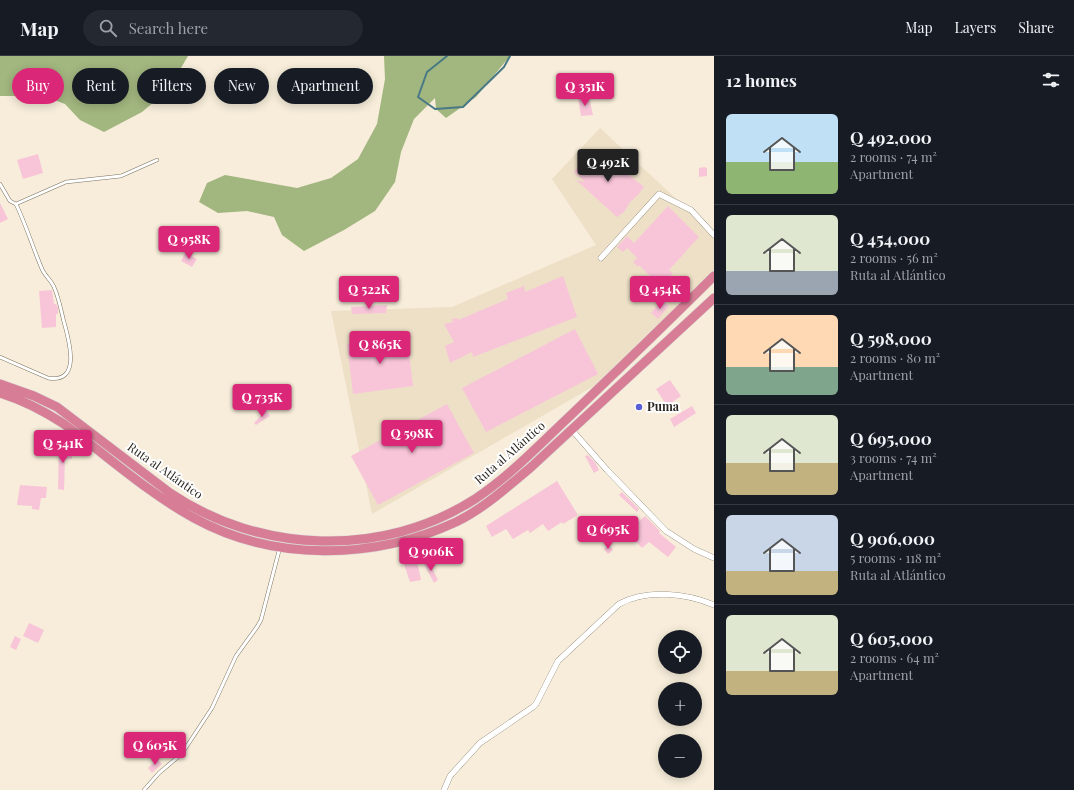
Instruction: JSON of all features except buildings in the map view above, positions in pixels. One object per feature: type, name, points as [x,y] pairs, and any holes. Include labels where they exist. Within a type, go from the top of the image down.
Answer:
[{"type":"highway","name":"Ruta al Atlántico","points":[[0,384],[34,396],[57,407],[170,493],[216,518],[253,532],[293,539],[334,541],[381,537],[426,524],[452,512],[497,484],[523,462],[714,276]]},
{"type":"highway","name":"Ruta al Atlántico","points":[[0,393],[31,404],[49,414],[71,428],[165,501],[195,519],[232,535],[293,549],[362,549],[383,546],[429,533],[457,521],[503,491],[529,469],[714,298]]},
{"type":"highway","points":[[649,359],[642,359],[640,356],[641,352],[677,318],[688,302]]},
{"type":"street","points":[[602,258],[659,194],[692,210],[714,234]]},
{"type":"street","points":[[571,429],[666,531],[694,549],[714,558]]},
{"type":"street","points":[[444,790],[450,776],[480,743],[534,707],[558,661],[619,604],[628,599],[652,595],[670,595],[686,596],[714,605]]},
{"type":"lane","points":[[16,204],[66,182],[121,176],[157,160]]},
{"type":"lane","points":[[0,184],[10,201],[16,204],[43,270],[54,286],[71,350],[71,362],[68,371],[56,379],[48,378],[0,356]]},
{"type":"lane","points":[[144,790],[159,773],[178,757],[212,708],[236,656],[261,620],[280,547]]},
{"type":"shaded area","points":[[600,128],[714,234],[714,271],[596,385],[372,514],[331,311],[452,307],[596,245],[552,179]]},
{"type":"green space","points":[[0,56],[188,56],[181,68],[137,68],[137,104],[151,104],[142,112],[104,132],[80,120],[64,104],[64,68],[12,68],[12,96],[0,96]]},
{"type":"green space","points":[[384,56],[510,56],[476,97],[446,118],[436,109],[435,98],[414,119],[401,152],[395,182],[375,211],[344,230],[304,251],[282,235],[274,217],[247,211],[218,213],[199,202],[207,183],[225,175],[297,188],[331,178],[358,159],[377,124],[385,79]]},
{"type":"waterway","points":[[447,56],[427,72],[418,97],[435,109],[463,107],[504,67],[510,56]]},
{"type":"place","name":"Puma","points":[[639,407]]}]
